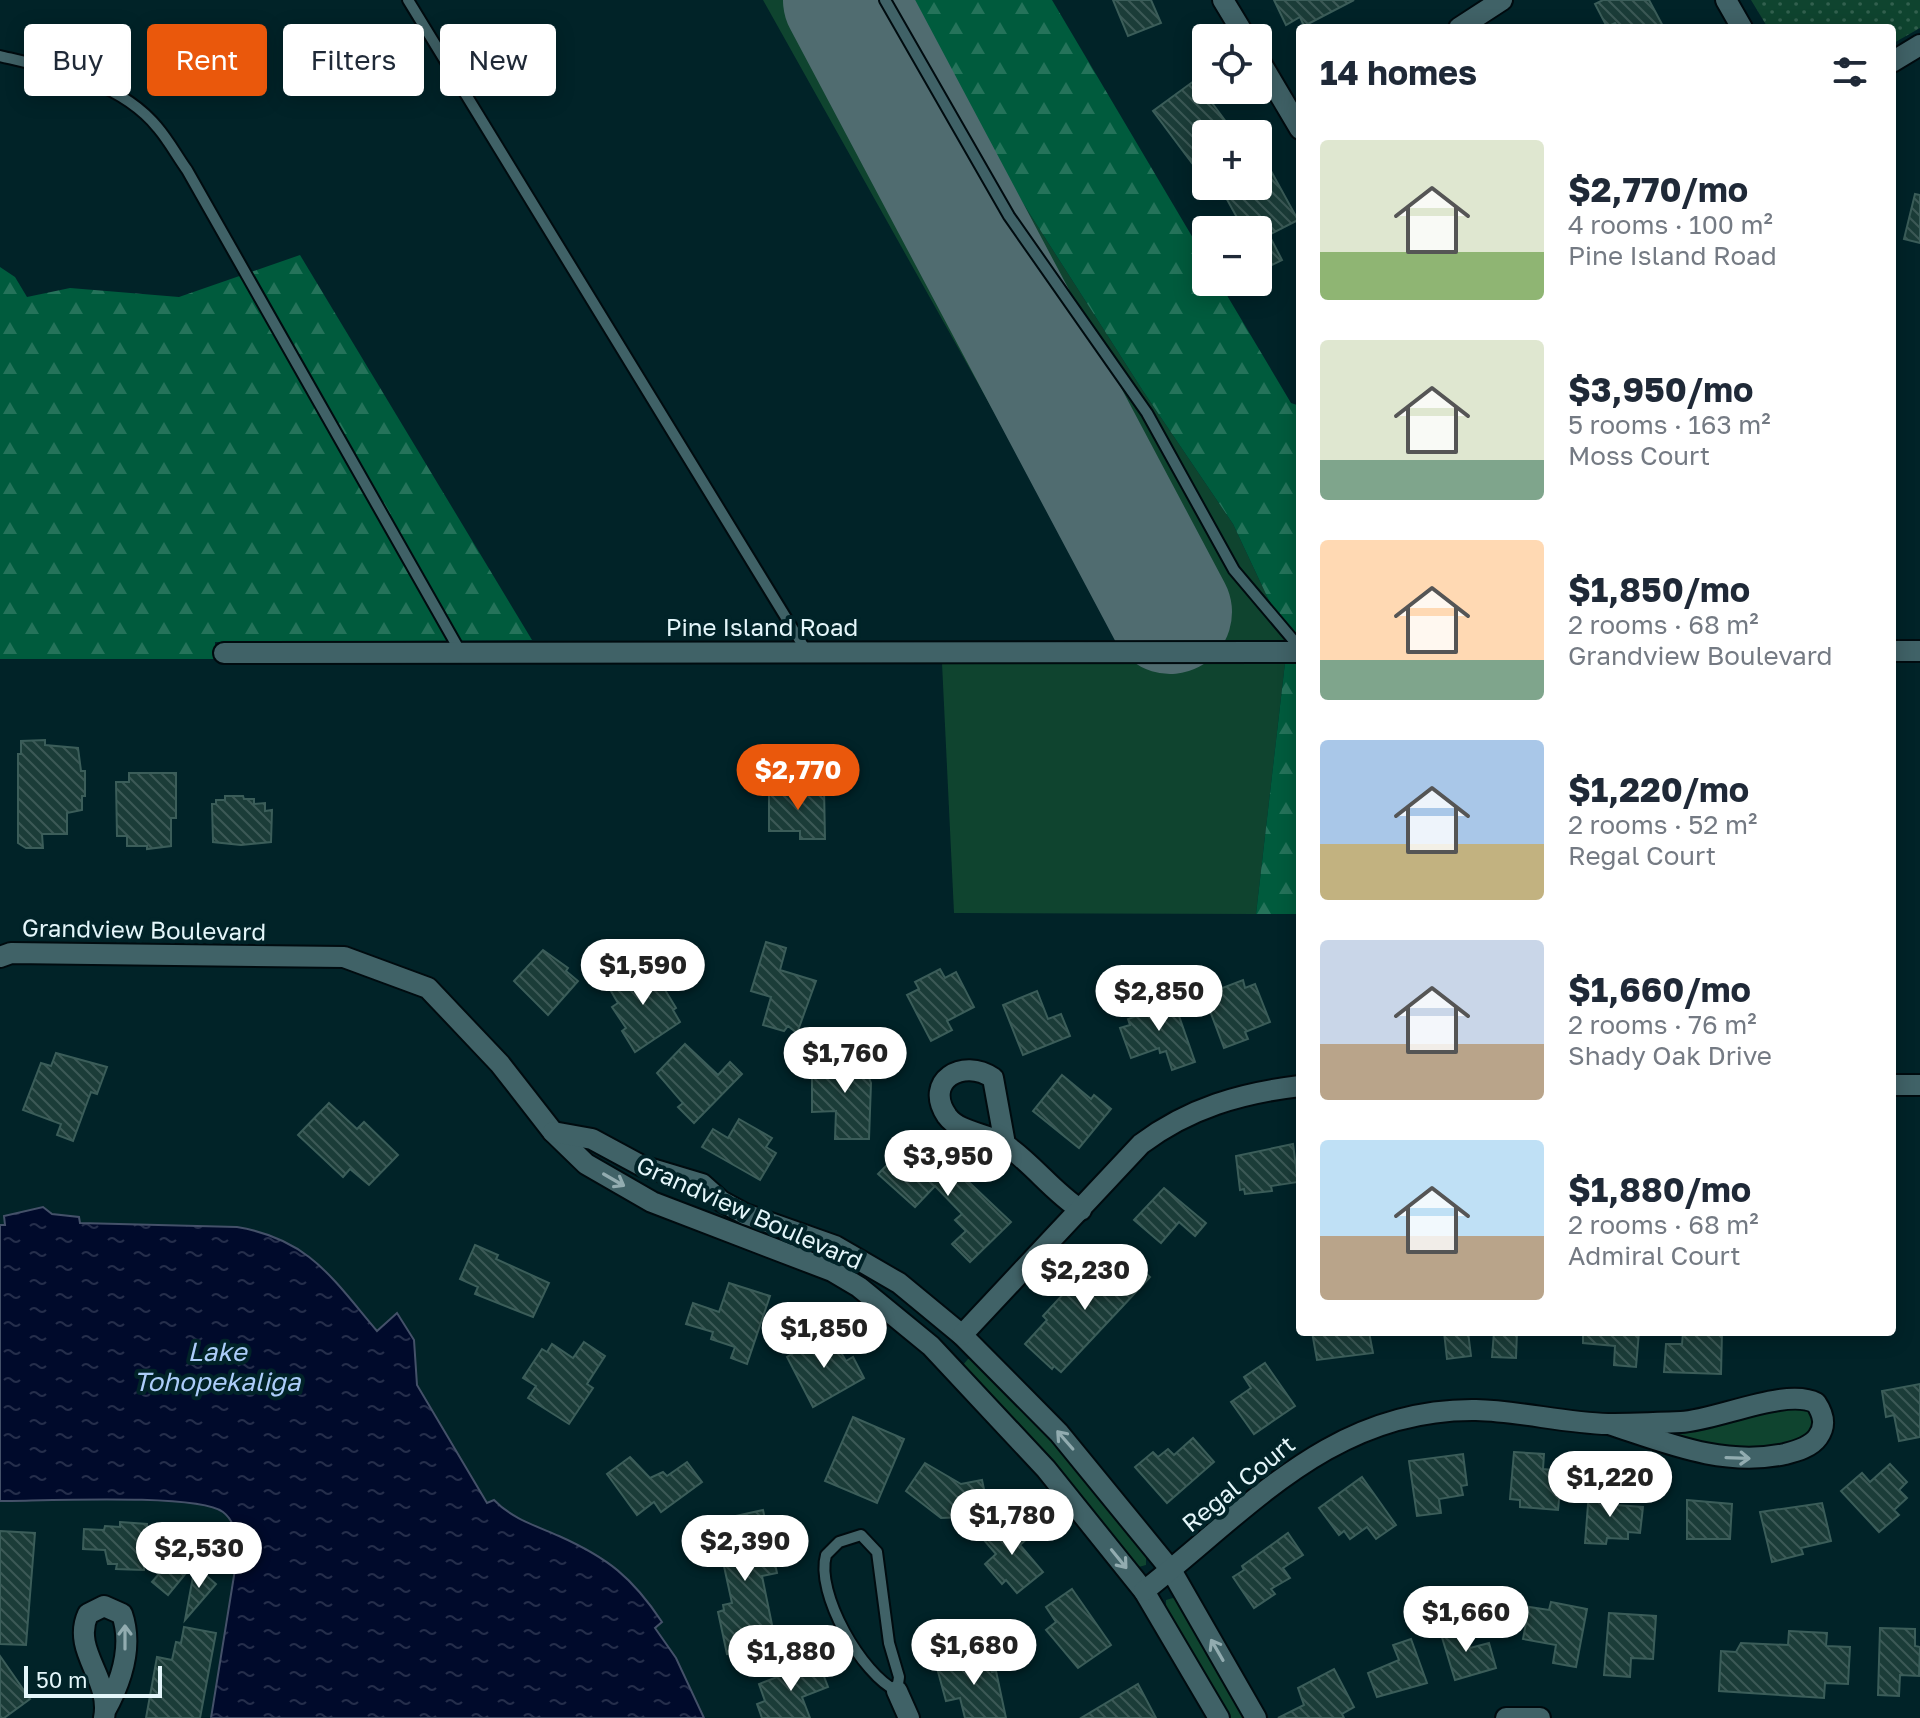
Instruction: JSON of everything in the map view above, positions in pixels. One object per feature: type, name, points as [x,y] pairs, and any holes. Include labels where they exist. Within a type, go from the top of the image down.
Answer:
[{"type":"street","points":[[1223,0],[1238,24]]},
{"type":"street","points":[[1465,24],[1502,0]]},
{"type":"street","points":[[1726,0],[1740,24]]},
{"type":"street","points":[[1896,60],[1920,45]]},
{"type":"street","points":[[1272,82],[1296,122]]},
{"type":"street","name":"Pine Island Road","points":[[224,653],[1296,650]]},
{"type":"street","points":[[1896,651],[1920,651]]},
{"type":"street","name":"Grandview Boulevard","points":[[0,957],[11,953],[344,957],[428,988],[500,1064],[553,1132],[586,1164],[652,1202],[805,1259],[859,1287],[938,1354],[1046,1469],[1144,1591],[1219,1718]]},
{"type":"street","points":[[1896,1085],[1920,1085]]},
{"type":"street","points":[[962,1335],[1141,1144],[1165,1126],[1235,1097],[1296,1087]]},
{"type":"street","name":"Grandview Boulevard","points":[[553,1132],[592,1139],[642,1166],[702,1184],[721,1201],[745,1214],[835,1246],[899,1283],[962,1335],[1059,1433],[1171,1570],[1256,1718]]},
{"type":"street","points":[[1005,1144],[1062,1198],[1081,1210]]},
{"type":"street","name":"Regal Court","points":[[1144,1591],[1309,1458],[1364,1428],[1420,1413],[1477,1410],[1609,1424],[1694,1421],[1799,1397],[1816,1403],[1823,1420],[1822,1431],[1814,1443],[1795,1452],[1736,1459],[1706,1456],[1609,1424]]},
{"type":"street","points":[[897,1691],[909,1718]]},
{"type":"street","points":[[1506,1718],[1540,1718]]},
{"type":"lane","points":[[408,0],[807,652]]},
{"type":"lane","points":[[885,0],[1009,216],[1147,413],[1234,570],[1296,645]]},
{"type":"lane","points":[[0,56],[104,85],[157,125],[187,170],[460,651]]},
{"type":"lane","points":[[861,1535],[877,1552],[889,1643],[899,1677],[897,1691],[887,1686],[861,1661],[825,1579],[826,1555],[849,1536],[861,1535]]},
{"type":"green space","points":[[763,0],[893,0],[1143,391],[1233,524],[1288,641],[1123,642]]},
{"type":"green space","points":[[893,0],[1052,0],[1192,236],[1192,296],[1227,296],[1291,403],[1296,405],[1296,641],[1288,641],[1233,524],[1143,391]]},
{"type":"green space","points":[[1751,0],[1920,0],[1920,28],[1896,42],[1896,24],[1766,24]]},
{"type":"green space","points":[[300,255],[532,640],[215,642],[215,659],[0,659],[0,267],[15,277],[27,297],[70,288],[179,297]]},
{"type":"green space","points":[[942,663],[1285,663],[1256,914],[954,913]]},
{"type":"green space","points":[[1285,663],[1296,663],[1296,914],[1256,914]]},
{"type":"green space","points":[[968,1359],[975,1359],[1067,1454],[1146,1553],[1146,1565],[1135,1568],[1047,1455],[962,1366]]},
{"type":"green space","points":[[1785,1404],[1809,1411],[1813,1421],[1811,1435],[1783,1449],[1693,1446],[1660,1430]]},
{"type":"green space","points":[[1166,1600],[1179,1600],[1251,1718],[1230,1718],[1166,1611]]},
{"type":"water","name":"Lake Tohopekaliga","points":[[43,1207],[52,1214],[79,1217],[80,1223],[237,1227],[262,1233],[301,1251],[317,1264],[377,1331],[397,1313],[414,1340],[417,1385],[487,1503],[494,1500],[516,1517],[592,1552],[618,1570],[662,1622],[655,1628],[676,1658],[704,1718],[211,1718],[238,1551],[235,1530],[227,1516],[208,1506],[183,1502],[81,1499],[0,1501],[0,1225],[5,1225],[4,1216]]},
{"type":"building","points":[[1113,0],[1151,0],[1161,23],[1128,36]]},
{"type":"building","points":[[1274,0],[1354,0],[1308,24],[1303,24],[1300,17],[1286,25]]},
{"type":"building","points":[[1603,0],[1649,0],[1662,24],[1605,24],[1595,4]]},
{"type":"building","points":[[1192,82],[1192,104],[1213,104],[1225,120],[1192,120],[1192,163],[1153,111]]},
{"type":"building","points":[[1272,173],[1296,221],[1272,233],[1272,216],[1236,216],[1227,200],[1272,200]]},
{"type":"building","points":[[1915,194],[1920,195],[1920,243],[1904,239]]},
{"type":"building","points":[[1272,241],[1282,260],[1272,265]]},
{"type":"building","points":[[45,740],[45,745],[78,748],[81,771],[85,771],[85,796],[82,796],[82,810],[67,813],[67,834],[42,834],[43,848],[26,848],[18,843],[18,754],[21,754],[21,741]]},
{"type":"building","points":[[129,773],[176,773],[176,818],[171,818],[171,846],[147,849],[147,846],[127,846],[127,836],[117,836],[116,782],[129,782]]},
{"type":"building","points":[[769,788],[824,788],[825,839],[800,839],[800,831],[769,831]]},
{"type":"building","points":[[225,796],[254,799],[254,804],[265,803],[265,811],[272,810],[271,842],[241,845],[213,842],[212,804],[216,804],[216,800],[225,800]]},
{"type":"building","points":[[766,942],[786,948],[780,970],[816,981],[797,1033],[788,1026],[784,1031],[763,1025],[771,997],[751,991]]},
{"type":"building","points":[[543,950],[568,968],[566,971],[578,981],[548,1015],[514,981]]},
{"type":"building","points":[[648,962],[676,1008],[673,1010],[680,1022],[635,1052],[622,1031],[626,1028],[612,1007],[618,1003],[608,986]]},
{"type":"building","points":[[940,969],[945,978],[956,972],[974,1007],[947,1021],[952,1030],[931,1041],[907,995],[919,989],[915,982]]},
{"type":"building","points":[[1243,980],[1245,988],[1255,984],[1270,1022],[1245,1032],[1248,1039],[1224,1048],[1204,995]]},
{"type":"building","points":[[1037,991],[1048,1019],[1061,1014],[1070,1036],[1023,1055],[1003,1005]]},
{"type":"building","points":[[1171,993],[1195,1062],[1172,1070],[1166,1051],[1160,1053],[1159,1048],[1131,1058],[1120,1028],[1130,1025],[1128,1019],[1151,1011],[1151,1000]]},
{"type":"building","points":[[685,1044],[718,1075],[730,1062],[742,1074],[694,1123],[678,1107],[683,1103],[657,1073]]},
{"type":"building","points":[[858,1049],[871,1083],[869,1139],[835,1139],[836,1111],[812,1112],[812,1073],[827,1074],[823,1060]]},
{"type":"building","points":[[56,1053],[107,1067],[97,1094],[91,1092],[73,1141],[57,1135],[61,1124],[23,1110],[41,1063],[51,1066]]},
{"type":"building","points":[[1062,1075],[1091,1099],[1094,1095],[1111,1109],[1079,1148],[1033,1111]]},
{"type":"building","points":[[329,1103],[357,1129],[364,1122],[398,1155],[369,1185],[350,1169],[343,1177],[298,1135]]},
{"type":"building","points":[[739,1119],[772,1138],[766,1147],[776,1153],[760,1180],[702,1147],[713,1129],[728,1138]]},
{"type":"building","points":[[1293,1144],[1296,1182],[1271,1186],[1272,1191],[1245,1194],[1244,1189],[1240,1190],[1236,1156]]},
{"type":"building","points":[[903,1149],[922,1167],[937,1152],[1011,1222],[970,1262],[952,1244],[966,1231],[955,1220],[962,1214],[935,1186],[915,1207],[878,1174]]},
{"type":"building","points":[[1164,1188],[1206,1223],[1195,1236],[1179,1222],[1161,1243],[1134,1220]]},
{"type":"building","points":[[475,1245],[498,1255],[496,1259],[549,1283],[533,1317],[475,1294],[478,1287],[460,1279]]},
{"type":"building","points":[[1128,1258],[1150,1277],[1061,1372],[1054,1366],[1052,1369],[1025,1344],[1047,1320],[1043,1316],[1089,1266],[1101,1277],[1114,1262],[1120,1268]]},
{"type":"building","points":[[729,1283],[770,1296],[747,1364],[731,1358],[735,1347],[711,1339],[713,1332],[686,1324],[693,1303],[719,1312]]},
{"type":"building","points":[[829,1332],[846,1361],[853,1357],[864,1378],[813,1407],[787,1357]]},
{"type":"building","points":[[1313,1336],[1370,1336],[1373,1353],[1317,1360]]},
{"type":"building","points":[[1444,1336],[1468,1336],[1471,1356],[1447,1359]]},
{"type":"building","points":[[1494,1336],[1517,1336],[1516,1358],[1492,1357]]},
{"type":"building","points":[[1583,1336],[1639,1336],[1636,1367],[1614,1365],[1615,1346],[1583,1343]]},
{"type":"building","points":[[1683,1336],[1722,1336],[1721,1374],[1664,1372],[1666,1344],[1682,1344]]},
{"type":"building","points":[[584,1342],[605,1356],[587,1384],[593,1388],[569,1424],[528,1398],[536,1386],[523,1378],[542,1349],[547,1352],[552,1344],[573,1358]]},
{"type":"building","points":[[1265,1363],[1295,1406],[1254,1434],[1231,1402],[1251,1388],[1244,1377]]},
{"type":"building","points":[[1920,1384],[1920,1437],[1899,1441],[1894,1415],[1886,1417],[1882,1391]]},
{"type":"building","points":[[853,1417],[904,1439],[877,1503],[825,1481]]},
{"type":"building","points":[[1193,1438],[1214,1462],[1167,1503],[1135,1467],[1153,1452],[1158,1457],[1168,1449],[1174,1455]]},
{"type":"building","points":[[1514,1452],[1544,1454],[1543,1469],[1562,1471],[1558,1510],[1520,1507],[1520,1500],[1510,1499]]},
{"type":"building","points":[[1463,1454],[1467,1485],[1461,1486],[1463,1495],[1439,1499],[1441,1513],[1417,1516],[1409,1461]]},
{"type":"building","points":[[630,1457],[650,1478],[663,1472],[667,1476],[687,1462],[702,1482],[661,1512],[654,1502],[637,1515],[607,1474]]},
{"type":"building","points":[[925,1463],[961,1484],[982,1480],[988,1508],[964,1513],[965,1517],[941,1518],[906,1491]]},
{"type":"building","points":[[1890,1464],[1907,1482],[1899,1490],[1907,1498],[1894,1510],[1899,1515],[1879,1532],[1841,1491],[1862,1473],[1870,1482]]},
{"type":"building","points":[[1362,1477],[1396,1525],[1376,1539],[1367,1527],[1350,1539],[1344,1531],[1339,1535],[1319,1508]]},
{"type":"building","points":[[1589,1492],[1617,1494],[1616,1505],[1643,1507],[1640,1533],[1628,1532],[1628,1539],[1607,1538],[1606,1544],[1585,1543]]},
{"type":"building","points":[[1687,1500],[1732,1504],[1730,1539],[1687,1539]]},
{"type":"building","points":[[1822,1503],[1831,1541],[1801,1548],[1803,1554],[1772,1562],[1760,1512]]},
{"type":"building","points":[[763,1510],[777,1573],[762,1576],[778,1654],[741,1661],[739,1652],[727,1654],[718,1612],[724,1610],[723,1605],[732,1603],[722,1557],[713,1559],[704,1523]]},
{"type":"building","points":[[1012,1517],[1029,1537],[1020,1545],[1043,1572],[1017,1593],[1006,1580],[1002,1584],[985,1564],[996,1554],[984,1540]]},
{"type":"building","points":[[120,1522],[147,1524],[144,1570],[116,1569],[117,1564],[108,1564],[105,1550],[83,1549],[84,1529],[120,1527]]},
{"type":"building","points":[[0,1531],[35,1533],[26,1645],[0,1644]]},
{"type":"building","points":[[1288,1533],[1303,1555],[1283,1568],[1290,1578],[1271,1589],[1275,1594],[1254,1608],[1233,1577],[1244,1570],[1242,1566]]},
{"type":"building","points":[[186,1543],[200,1556],[168,1595],[152,1582]]},
{"type":"building","points":[[195,1566],[216,1584],[185,1620]]},
{"type":"building","points":[[1072,1589],[1111,1645],[1078,1668],[1046,1630],[1056,1622],[1046,1607]]},
{"type":"building","points":[[1551,1602],[1587,1609],[1576,1667],[1553,1663],[1556,1645],[1523,1639],[1529,1607],[1549,1610]]},
{"type":"building","points":[[1609,1613],[1656,1616],[1653,1659],[1631,1658],[1630,1677],[1604,1675]]},
{"type":"building","points":[[1463,1624],[1470,1648],[1489,1643],[1496,1668],[1455,1680],[1440,1631]]},
{"type":"building","points":[[184,1627],[216,1633],[200,1718],[146,1718],[157,1657],[172,1660],[176,1642],[181,1643]]},
{"type":"building","points":[[1880,1628],[1915,1629],[1915,1646],[1920,1647],[1919,1676],[1900,1675],[1899,1696],[1878,1695]]},
{"type":"building","points":[[1789,1631],[1827,1633],[1826,1646],[1850,1647],[1848,1684],[1825,1683],[1824,1698],[1719,1691],[1721,1651],[1736,1652],[1741,1643],[1788,1645]]},
{"type":"building","points":[[1411,1639],[1427,1683],[1377,1697],[1368,1673],[1399,1660],[1393,1645]]},
{"type":"building","points":[[987,1652],[992,1672],[996,1671],[1006,1718],[965,1718],[960,1698],[946,1701],[937,1668]]},
{"type":"building","points":[[0,1656],[30,1699],[4,1718],[0,1718]]},
{"type":"building","points":[[818,1661],[828,1687],[802,1697],[810,1718],[762,1718],[757,1704],[765,1701],[759,1684]]},
{"type":"building","points":[[1334,1669],[1354,1707],[1342,1714],[1344,1718],[1278,1718],[1304,1705],[1298,1688]]},
{"type":"building","points":[[1138,1684],[1156,1718],[1081,1718]]},
{"type":"runway","points":[[845,0],[1170,612]]}]
